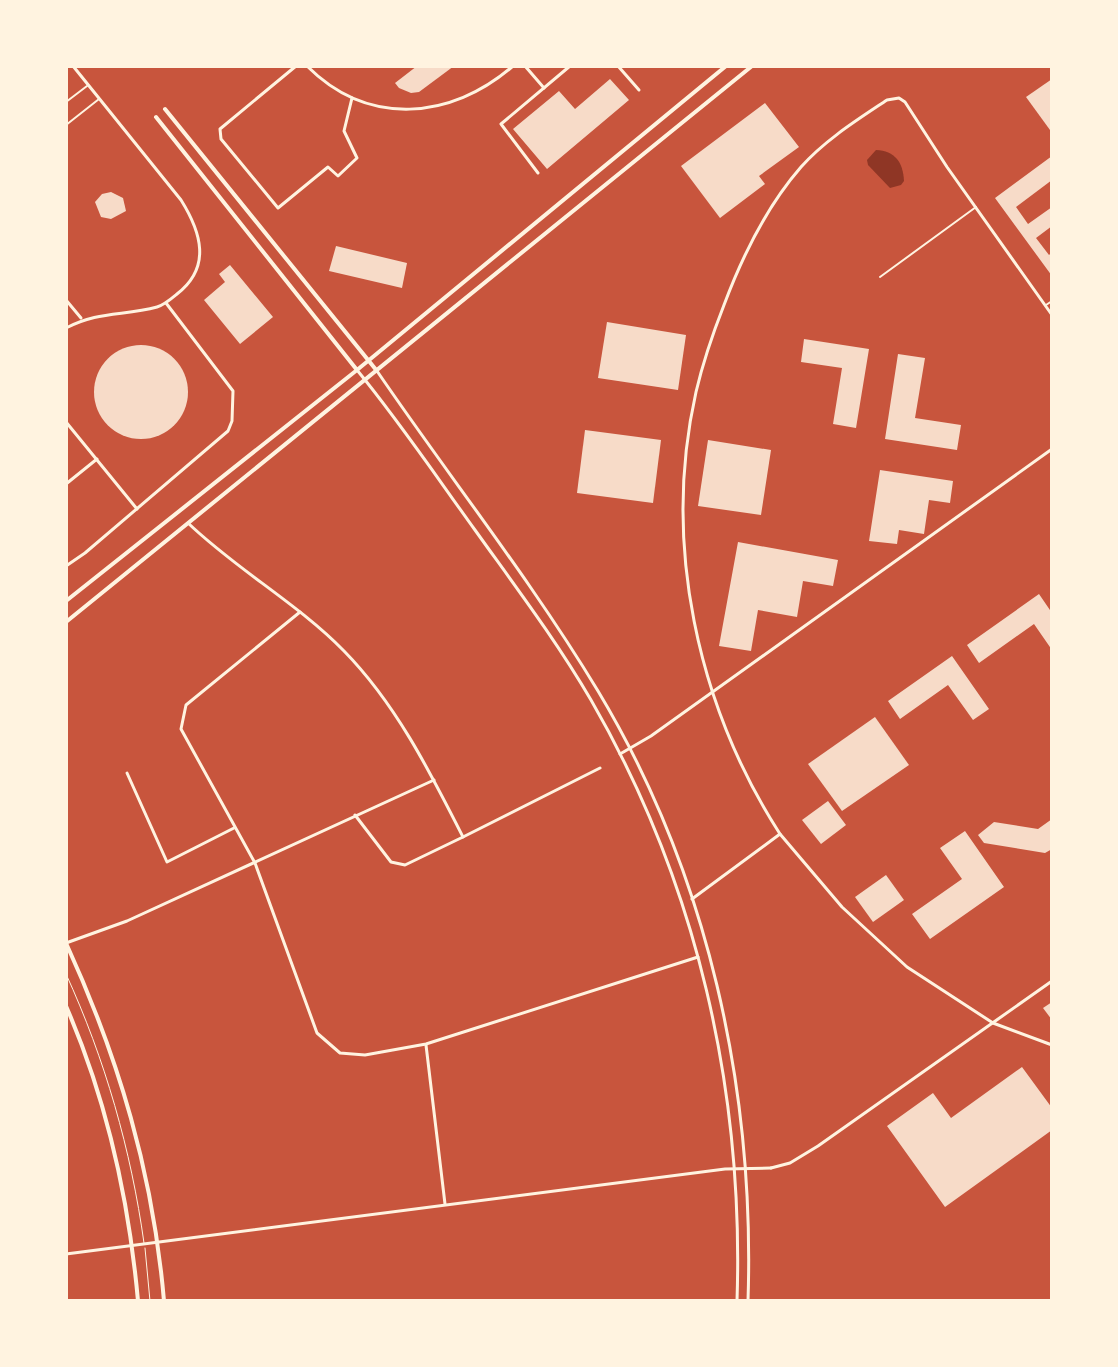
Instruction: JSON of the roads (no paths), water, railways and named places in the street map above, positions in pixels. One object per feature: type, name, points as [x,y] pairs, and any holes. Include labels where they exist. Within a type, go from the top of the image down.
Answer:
[{"type":"main road","points":[[66,622],[752,66]]},
{"type":"main road","points":[[66,601],[357,370],[722,67]]},
{"type":"main road","points":[[165,109],[377,371]]},
{"type":"main road","points":[[156,117],[357,370]]},
{"type":"main road","points":[[66,943],[110,1046],[145,1169],[158,1242],[164,1301]]},
{"type":"main road","points":[[66,1006],[97,1088],[108,1128],[131,1246],[138,1301]]},
{"type":"street","points":[[66,328],[82,320],[161,307],[186,288],[201,257],[195,223],[181,200],[73,66]]},
{"type":"street","points":[[296,66],[220,129],[221,139],[278,208],[328,167],[338,176],[357,158],[344,131],[352,98]]},
{"type":"street","points":[[307,66],[323,81],[352,98],[380,107],[425,109],[469,97],[496,81],[513,66]]},
{"type":"street","points":[[525,66],[544,88]]},
{"type":"street","points":[[538,173],[501,124],[570,66]]},
{"type":"street","points":[[618,66],[639,90]]},
{"type":"street","points":[[66,102],[88,85]]},
{"type":"street","points":[[1052,315],[905,102],[899,98],[887,100],[816,151],[794,175],[780,193],[733,281],[710,341],[695,396],[682,494],[689,601],[712,691],[737,755],[780,834],[842,907],[907,967],[993,1023],[1052,1045]]},
{"type":"street","points":[[66,125],[99,99]]},
{"type":"street","points":[[880,277],[976,207]]},
{"type":"street","points":[[66,300],[82,320]]},
{"type":"street","points":[[1045,306],[1052,301]]},
{"type":"street","points":[[66,566],[228,431],[232,421],[233,391],[166,303]]},
{"type":"street","points":[[357,370],[528,603],[590,698],[653,824],[698,957],[725,1074],[738,1222],[737,1301]]},
{"type":"street","points":[[377,371],[574,652],[630,748],[663,819],[692,899],[724,1012],[735,1072],[746,1168],[748,1301]]},
{"type":"street","points":[[66,422],[137,509]]},
{"type":"street","points":[[620,754],[1052,449]]},
{"type":"street","points":[[66,484],[97,459]]},
{"type":"street","points":[[188,523],[222,555],[300,612],[354,663],[389,707],[434,780],[463,837]]},
{"type":"street","points":[[300,612],[186,705],[181,729],[255,863],[317,1033],[340,1053],[365,1055],[426,1044],[698,957]]},
{"type":"street","points":[[355,815],[391,862],[405,865],[600,768]]},
{"type":"street","points":[[127,773],[167,862],[236,828]]},
{"type":"street","points":[[66,943],[127,921],[434,780]]},
{"type":"street","points":[[692,899],[780,834]]},
{"type":"street","points":[[66,1254],[735,1168],[771,1168],[790,1163],[1052,981]]},
{"type":"street","points":[[426,1044],[445,1204]]},
{"type":"lane","points":[[66,974],[101,1060],[118,1116],[144,1244],[150,1301]]}]
